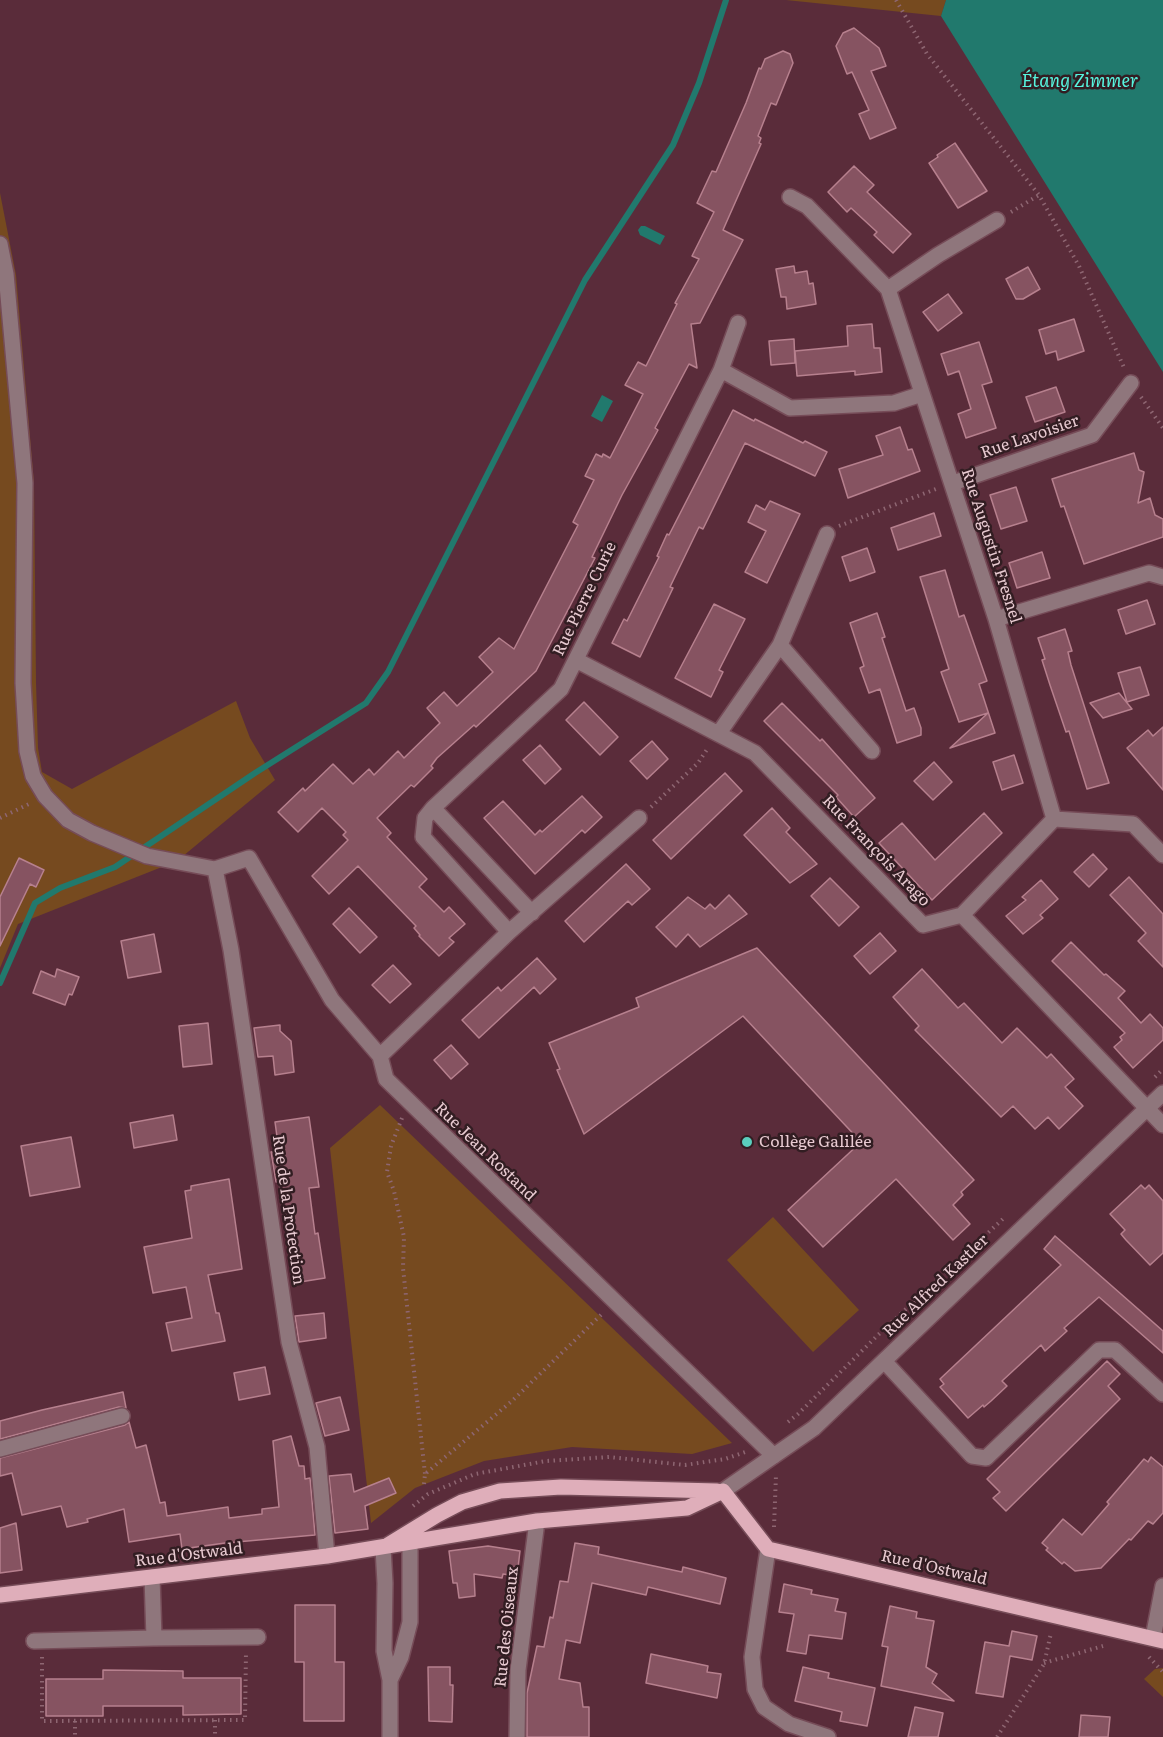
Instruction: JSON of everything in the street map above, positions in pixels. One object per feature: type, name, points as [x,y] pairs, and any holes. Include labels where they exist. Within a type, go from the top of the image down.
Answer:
[{"type":"main road","name":"Rue d'Ostwald","points":[[383,1548],[437,1515],[462,1503],[500,1491],[561,1487],[723,1491]]},
{"type":"main road","name":"Rue d'Ostwald","points":[[0,1595],[327,1556],[410,1544],[537,1521],[687,1508],[723,1491]]},
{"type":"main road","points":[[723,1491],[768,1549]]},
{"type":"main road","name":"Rue d'Ostwald","points":[[768,1549],[1158,1639]]},
{"type":"street","name":"Rue Augustin Fresnel","points":[[790,197],[807,206],[888,289],[996,619],[1054,819]]},
{"type":"street","points":[[888,289],[938,255],[998,220]]},
{"type":"street","points":[[0,244],[6,274],[25,483],[23,683],[27,751],[33,776],[45,796],[68,820],[92,833],[147,856],[215,868]]},
{"type":"street","name":"Rue Pierre Curie","points":[[509,933],[423,837],[425,818],[561,689],[721,370],[738,324]]},
{"type":"street","points":[[721,370],[790,408],[894,403],[922,394]]},
{"type":"street","name":"Rue Lavoisier","points":[[953,483],[1092,435],[1131,383]]},
{"type":"street","points":[[719,733],[780,645],[827,534]]},
{"type":"street","points":[[996,619],[1149,573],[1163,578]]},
{"type":"street","points":[[780,645],[873,751]]},
{"type":"street","name":"Rue François Arago","points":[[576,660],[754,753],[923,925],[962,915]]},
{"type":"street","points":[[433,808],[532,913]]},
{"type":"street","points":[[380,1056],[509,933],[639,818]]},
{"type":"street","points":[[1163,855],[1132,824],[1054,819],[962,915],[1163,1125]]},
{"type":"street","name":"Rue Jean Rostand","points":[[215,868],[249,858],[332,1000],[380,1056],[386,1079],[774,1456]]},
{"type":"street","name":"Rue de la Protection","points":[[215,868],[231,950],[289,1342],[317,1447],[327,1556]]},
{"type":"street","name":"Rue Alfred Kastler","points":[[723,1491],[814,1428],[1163,1093]]},
{"type":"street","points":[[884,1361],[972,1456],[986,1458],[1099,1350],[1115,1350],[1163,1394]]},
{"type":"street","points":[[0,1449],[122,1416]]},
{"type":"street","name":"Rue des Oiseaux","points":[[517,1737],[518,1670],[537,1521]]},
{"type":"street","points":[[390,1680],[401,1657],[410,1622],[410,1544]]},
{"type":"street","points":[[383,1548],[384,1651],[390,1680],[390,1737]]},
{"type":"street","points":[[768,1549],[752,1657],[755,1689],[765,1707],[789,1724],[828,1737]]},
{"type":"street","points":[[152,1577],[154,1638]]},
{"type":"street","points":[[1158,1639],[1163,1586]]},
{"type":"street","points":[[38,1641],[252,1637]]},
{"type":"path","points":[[897,0],[927,54],[1039,195],[1079,266],[1131,383],[1163,428]]},
{"type":"path","points":[[998,220],[1039,195]]},
{"type":"path","points":[[827,534],[830,529],[953,483]]},
{"type":"path","points":[[639,818],[698,763],[719,733]]},
{"type":"path","points":[[0,818],[45,796]]},
{"type":"path","points":[[1134,1096],[1163,1069]]},
{"type":"path","points":[[409,1102],[391,1146],[387,1172],[394,1191],[404,1237],[403,1268],[425,1474],[424,1484]]},
{"type":"path","points":[[412,1508],[428,1494],[475,1474],[546,1461],[609,1457],[685,1465],[725,1459],[751,1449],[798,1414],[879,1334],[1007,1215]]},
{"type":"path","points":[[425,1474],[512,1401],[615,1302]]},
{"type":"path","points":[[768,1549],[774,1524],[776,1482],[774,1456]]},
{"type":"path","points":[[997,1737],[1044,1664],[1055,1615]]},
{"type":"path","points":[[38,1641],[42,1721],[246,1720],[252,1637]]},
{"type":"path","points":[[1044,1664],[1110,1644]]},
{"type":"path","points":[[215,1720],[215,1737]]},
{"type":"path","points":[[75,1721],[75,1737]]},
{"type":"shaded area","points":[[786,0],[946,0],[941,16]]},
{"type":"shaded area","points":[[0,193],[16,275],[34,483],[36,683],[38,748],[42,772],[72,789],[236,701],[250,738],[275,780],[177,861],[18,924],[0,968]]},
{"type":"shaded area","points":[[380,1105],[732,1443],[692,1454],[572,1447],[484,1461],[415,1488],[371,1523],[330,1148]]},
{"type":"shaded area","points":[[773,1217],[859,1310],[813,1352],[727,1260]]},
{"type":"shaded area","points":[[1163,1668],[1163,1697],[1144,1679],[1155,1669]]},
{"type":"water","name":"Étang Zimmer","points":[[946,0],[1163,0],[1163,372],[941,16]]},
{"type":"water","points":[[641,226],[665,236],[660,245],[640,235],[638,230]]},
{"type":"water","points":[[602,395],[613,401],[602,422],[591,416]]},
{"type":"building","points":[[854,28],[879,48],[886,66],[871,71],[896,128],[870,139],[859,114],[869,110],[852,72],[847,74],[836,46],[843,33]]},
{"type":"building","points":[[783,51],[790,54],[793,63],[776,105],[771,103],[758,136],[761,138],[759,143],[761,144],[723,230],[743,240],[700,323],[691,324],[697,368],[689,364],[655,428],[658,430],[622,495],[592,557],[595,558],[536,671],[476,727],[474,725],[437,758],[431,766],[433,768],[414,787],[411,785],[377,818],[391,833],[387,837],[427,879],[419,887],[444,912],[449,907],[465,924],[449,938],[454,942],[439,956],[419,936],[414,928],[416,926],[358,866],[329,894],[312,876],[348,840],[343,835],[346,832],[322,808],[298,832],[278,812],[303,788],[305,791],[333,764],[353,784],[369,769],[374,775],[398,751],[404,758],[440,723],[427,708],[444,692],[457,706],[493,672],[479,657],[499,638],[514,649],[578,525],[573,522],[594,480],[585,476],[596,454],[602,457],[603,454],[610,458],[643,394],[625,385],[638,362],[646,366],[677,304],[675,303],[699,259],[692,256],[714,212],[697,203],[712,171],[716,172],[759,68],[761,69],[765,59]]},
{"type":"building","points":[[955,143],[987,191],[958,208],[929,163]]},
{"type":"building","points":[[854,166],[874,185],[867,192],[911,234],[893,253],[874,235],[877,232],[851,208],[847,212],[828,192]]},
{"type":"building","points":[[794,266],[795,273],[807,271],[809,284],[813,283],[816,304],[787,309],[786,297],[781,297],[776,269]]},
{"type":"building","points":[[1028,267],[1040,289],[1023,299],[1016,299],[1006,279]]},
{"type":"building","points":[[948,294],[962,313],[938,331],[923,312]]},
{"type":"building","points":[[1074,319],[1084,351],[1058,360],[1056,351],[1046,354],[1039,330]]},
{"type":"building","points":[[872,324],[874,348],[880,348],[882,372],[855,375],[855,371],[797,376],[795,351],[848,346],[847,326]]},
{"type":"building","points":[[794,339],[795,363],[771,365],[769,341]]},
{"type":"building","points":[[979,342],[992,382],[982,385],[996,428],[966,438],[958,414],[971,409],[959,371],[948,375],[941,354]]},
{"type":"building","points":[[1056,387],[1065,412],[1035,422],[1026,397]]},
{"type":"building","points":[[733,410],[827,452],[815,476],[745,443],[703,529],[699,527],[640,657],[612,643],[624,619],[627,621],[659,557],[657,556],[667,534],[669,535]]},
{"type":"building","points":[[900,427],[908,450],[912,449],[920,471],[848,498],[839,469],[883,455],[876,436]]},
{"type":"building","points":[[1134,453],[1139,470],[1144,472],[1138,503],[1150,498],[1155,515],[1163,519],[1163,537],[1084,564],[1052,479]]},
{"type":"building","points":[[1016,487],[1027,521],[1001,529],[990,495]]},
{"type":"building","points":[[770,501],[800,514],[767,583],[745,572],[766,531],[748,522],[756,505],[765,510]]},
{"type":"building","points":[[934,513],[941,536],[898,550],[891,528]]},
{"type":"building","points":[[867,548],[875,572],[850,581],[842,557]]},
{"type":"building","points":[[1042,552],[1050,578],[1017,588],[1009,563]]},
{"type":"building","points":[[945,570],[959,617],[964,615],[987,681],[979,684],[995,733],[950,748],[988,713],[959,722],[941,672],[949,669],[920,577]]},
{"type":"building","points":[[1147,600],[1155,624],[1126,634],[1118,610]]},
{"type":"building","points":[[714,604],[745,619],[719,670],[723,672],[711,697],[675,678]]},
{"type":"building","points":[[877,613],[885,637],[882,638],[906,711],[914,708],[921,728],[921,735],[897,743],[880,689],[869,693],[860,668],[864,666],[850,623]]},
{"type":"building","points":[[1065,629],[1072,651],[1068,652],[1071,665],[1109,783],[1087,789],[1069,731],[1066,732],[1050,685],[1038,638]]},
{"type":"building","points":[[1140,667],[1149,695],[1127,702],[1118,673]]},
{"type":"building","points":[[1119,693],[1132,709],[1103,718],[1090,703]]},
{"type":"building","points":[[584,702],[618,737],[600,755],[566,720]]},
{"type":"building","points":[[782,703],[820,741],[822,739],[875,798],[854,817],[836,797],[838,795],[764,721]]},
{"type":"building","points":[[1163,727],[1163,790],[1127,748],[1148,730],[1153,736]]},
{"type":"building","points":[[652,741],[668,759],[647,779],[630,761]]},
{"type":"building","points":[[540,745],[561,769],[545,784],[523,760]]},
{"type":"building","points":[[1014,755],[1023,783],[1002,790],[993,762]]},
{"type":"building","points":[[934,762],[952,782],[933,800],[914,781]]},
{"type":"building","points":[[725,773],[742,791],[671,859],[653,840]]},
{"type":"building","points":[[582,796],[602,817],[585,833],[582,830],[535,874],[484,818],[503,801],[535,835],[540,830],[542,832]]},
{"type":"building","points":[[772,808],[790,828],[786,832],[817,864],[790,883],[744,835]]},
{"type":"building","points":[[984,813],[1002,833],[932,900],[879,843],[902,823],[935,860]]},
{"type":"building","points":[[1093,854],[1107,869],[1089,887],[1074,872]]},
{"type":"building","points":[[19,858],[44,870],[36,887],[30,884],[0,946],[0,897]]},
{"type":"building","points":[[626,864],[650,889],[632,905],[628,901],[584,942],[565,921]]},
{"type":"building","points":[[1129,877],[1163,914],[1163,967],[1138,941],[1146,933],[1110,895]]},
{"type":"building","points":[[830,878],[859,907],[839,926],[811,896]]},
{"type":"building","points":[[1041,880],[1058,899],[1040,915],[1043,918],[1023,934],[1006,916],[1026,900],[1022,897]]},
{"type":"building","points":[[729,895],[747,914],[700,947],[688,934],[676,947],[656,927],[688,897],[705,909],[710,904],[715,909]]},
{"type":"building","points":[[349,908],[377,937],[360,953],[333,924]]},
{"type":"building","points":[[880,933],[896,951],[870,974],[854,956]]},
{"type":"building","points":[[154,934],[161,972],[128,978],[121,941]]},
{"type":"building","points":[[1071,942],[1104,975],[1106,974],[1125,991],[1118,998],[1141,1023],[1150,1014],[1163,1028],[1163,1040],[1133,1068],[1114,1047],[1122,1040],[1120,1037],[1125,1033],[1052,961]]},
{"type":"building","points":[[757,948],[974,1180],[961,1192],[963,1195],[953,1205],[970,1224],[953,1240],[896,1179],[823,1247],[788,1210],[861,1142],[743,1016],[584,1134],[557,1070],[560,1069],[549,1043],[639,1007],[636,998]]},
{"type":"building","points":[[537,958],[556,979],[540,994],[534,987],[479,1038],[462,1020],[498,987],[501,991]]},
{"type":"building","points":[[393,965],[411,984],[390,1003],[372,985]]},
{"type":"building","points":[[57,969],[79,977],[65,1005],[33,993],[41,971],[55,977]]},
{"type":"building","points":[[922,969],[958,1008],[964,1003],[1002,1043],[1017,1028],[1047,1058],[1051,1054],[1074,1079],[1065,1087],[1083,1106],[1059,1129],[1048,1117],[1035,1129],[1013,1106],[1001,1117],[915,1030],[919,1026],[893,997]]},
{"type":"building","points":[[208,1023],[212,1064],[183,1067],[179,1026]]},
{"type":"building","points":[[280,1025],[280,1031],[291,1041],[294,1072],[275,1075],[273,1056],[258,1057],[254,1028]]},
{"type":"building","points":[[451,1045],[468,1064],[451,1079],[434,1060]]},
{"type":"building","points":[[173,1115],[177,1140],[134,1148],[130,1123]]},
{"type":"building","points":[[309,1117],[319,1187],[309,1188],[315,1234],[318,1233],[325,1278],[300,1282],[295,1247],[289,1248],[279,1182],[276,1182],[271,1152],[279,1151],[275,1122]]},
{"type":"building","points":[[71,1137],[80,1187],[30,1196],[21,1146]]},
{"type":"building","points":[[229,1179],[242,1269],[208,1275],[225,1341],[172,1351],[166,1323],[192,1318],[186,1287],[153,1293],[144,1247],[192,1238],[185,1191],[191,1190],[191,1186]]},
{"type":"building","points":[[1141,1185],[1145,1189],[1149,1185],[1163,1201],[1163,1253],[1150,1265],[1121,1234],[1125,1230],[1110,1214]]},
{"type":"building","points":[[1055,1236],[1163,1331],[1163,1353],[1099,1297],[1064,1328],[1067,1331],[1045,1351],[1041,1345],[1002,1381],[1007,1386],[968,1418],[940,1387],[944,1384],[940,1379],[1061,1265],[1044,1249]]},
{"type":"building","points":[[324,1313],[326,1338],[299,1342],[295,1316]]},
{"type":"building","points":[[1107,1361],[1120,1374],[1108,1386],[1120,1399],[1006,1511],[993,1498],[1000,1492],[987,1479]]},
{"type":"building","points":[[265,1367],[270,1394],[239,1400],[234,1373]]},
{"type":"building","points":[[123,1392],[126,1408],[119,1407],[0,1439],[0,1421]]},
{"type":"building","points":[[340,1397],[349,1430],[325,1436],[316,1403]]},
{"type":"building","points":[[129,1422],[136,1448],[146,1445],[160,1503],[165,1502],[167,1516],[228,1507],[229,1518],[262,1514],[262,1509],[279,1507],[273,1441],[291,1436],[299,1466],[304,1466],[305,1479],[310,1478],[315,1535],[182,1549],[180,1534],[129,1542],[124,1509],[67,1527],[61,1506],[22,1515],[12,1473],[0,1476],[0,1458],[125,1425]]},
{"type":"building","points":[[1151,1457],[1163,1467],[1163,1513],[1153,1524],[1148,1521],[1101,1568],[1075,1571],[1064,1562],[1062,1564],[1046,1550],[1048,1548],[1042,1543],[1063,1519],[1082,1535],[1144,1459],[1148,1462]]},
{"type":"building","points":[[351,1474],[354,1492],[389,1478],[396,1493],[365,1506],[368,1529],[335,1533],[329,1476]]},
{"type":"building","points":[[16,1523],[22,1570],[0,1573],[0,1528]]},
{"type":"building","points":[[575,1543],[599,1547],[598,1554],[682,1572],[683,1567],[726,1578],[720,1604],[648,1587],[646,1595],[592,1583],[580,1643],[566,1640],[559,1679],[580,1683],[583,1707],[589,1707],[589,1737],[527,1737],[527,1693],[537,1646],[544,1647],[550,1617],[553,1618],[560,1581],[568,1582]]},
{"type":"building","points":[[488,1546],[520,1551],[517,1576],[503,1574],[502,1578],[474,1574],[475,1596],[459,1598],[457,1583],[453,1583],[449,1551]]},
{"type":"building","points":[[784,1584],[812,1590],[811,1594],[838,1599],[835,1611],[846,1613],[842,1639],[809,1635],[806,1654],[787,1651],[794,1614],[779,1612]]},
{"type":"building","points":[[295,1605],[335,1605],[335,1662],[344,1662],[344,1721],[304,1721],[304,1662],[295,1662]]},
{"type":"building","points":[[890,1606],[917,1612],[916,1618],[934,1621],[926,1667],[937,1674],[932,1683],[954,1701],[881,1686],[888,1647],[882,1646]]},
{"type":"building","points":[[1012,1631],[1037,1636],[1032,1660],[1010,1656],[1003,1697],[976,1693],[985,1642],[1009,1646]]},
{"type":"building","points":[[651,1654],[708,1666],[707,1672],[721,1674],[717,1698],[646,1683]]},
{"type":"building","points":[[428,1667],[450,1667],[450,1685],[453,1685],[452,1722],[429,1721]]},
{"type":"building","points":[[803,1667],[829,1673],[828,1678],[875,1688],[867,1726],[840,1721],[842,1712],[795,1701]]},
{"type":"building","points":[[103,1670],[183,1671],[183,1678],[241,1678],[241,1714],[183,1715],[183,1706],[103,1706],[103,1716],[46,1716],[46,1679],[103,1679]]},
{"type":"building","points":[[915,1707],[943,1713],[938,1737],[908,1737]]},
{"type":"building","points":[[1081,1715],[1110,1717],[1108,1737],[1079,1737]]},
{"type":"waterway","points":[[0,983],[35,903],[60,888],[115,867],[255,773],[366,703],[388,672],[585,280],[673,145],[699,83],[726,0]]},
{"type":"place","name":"Collège Galilée","points":[[747,1142]]}]
